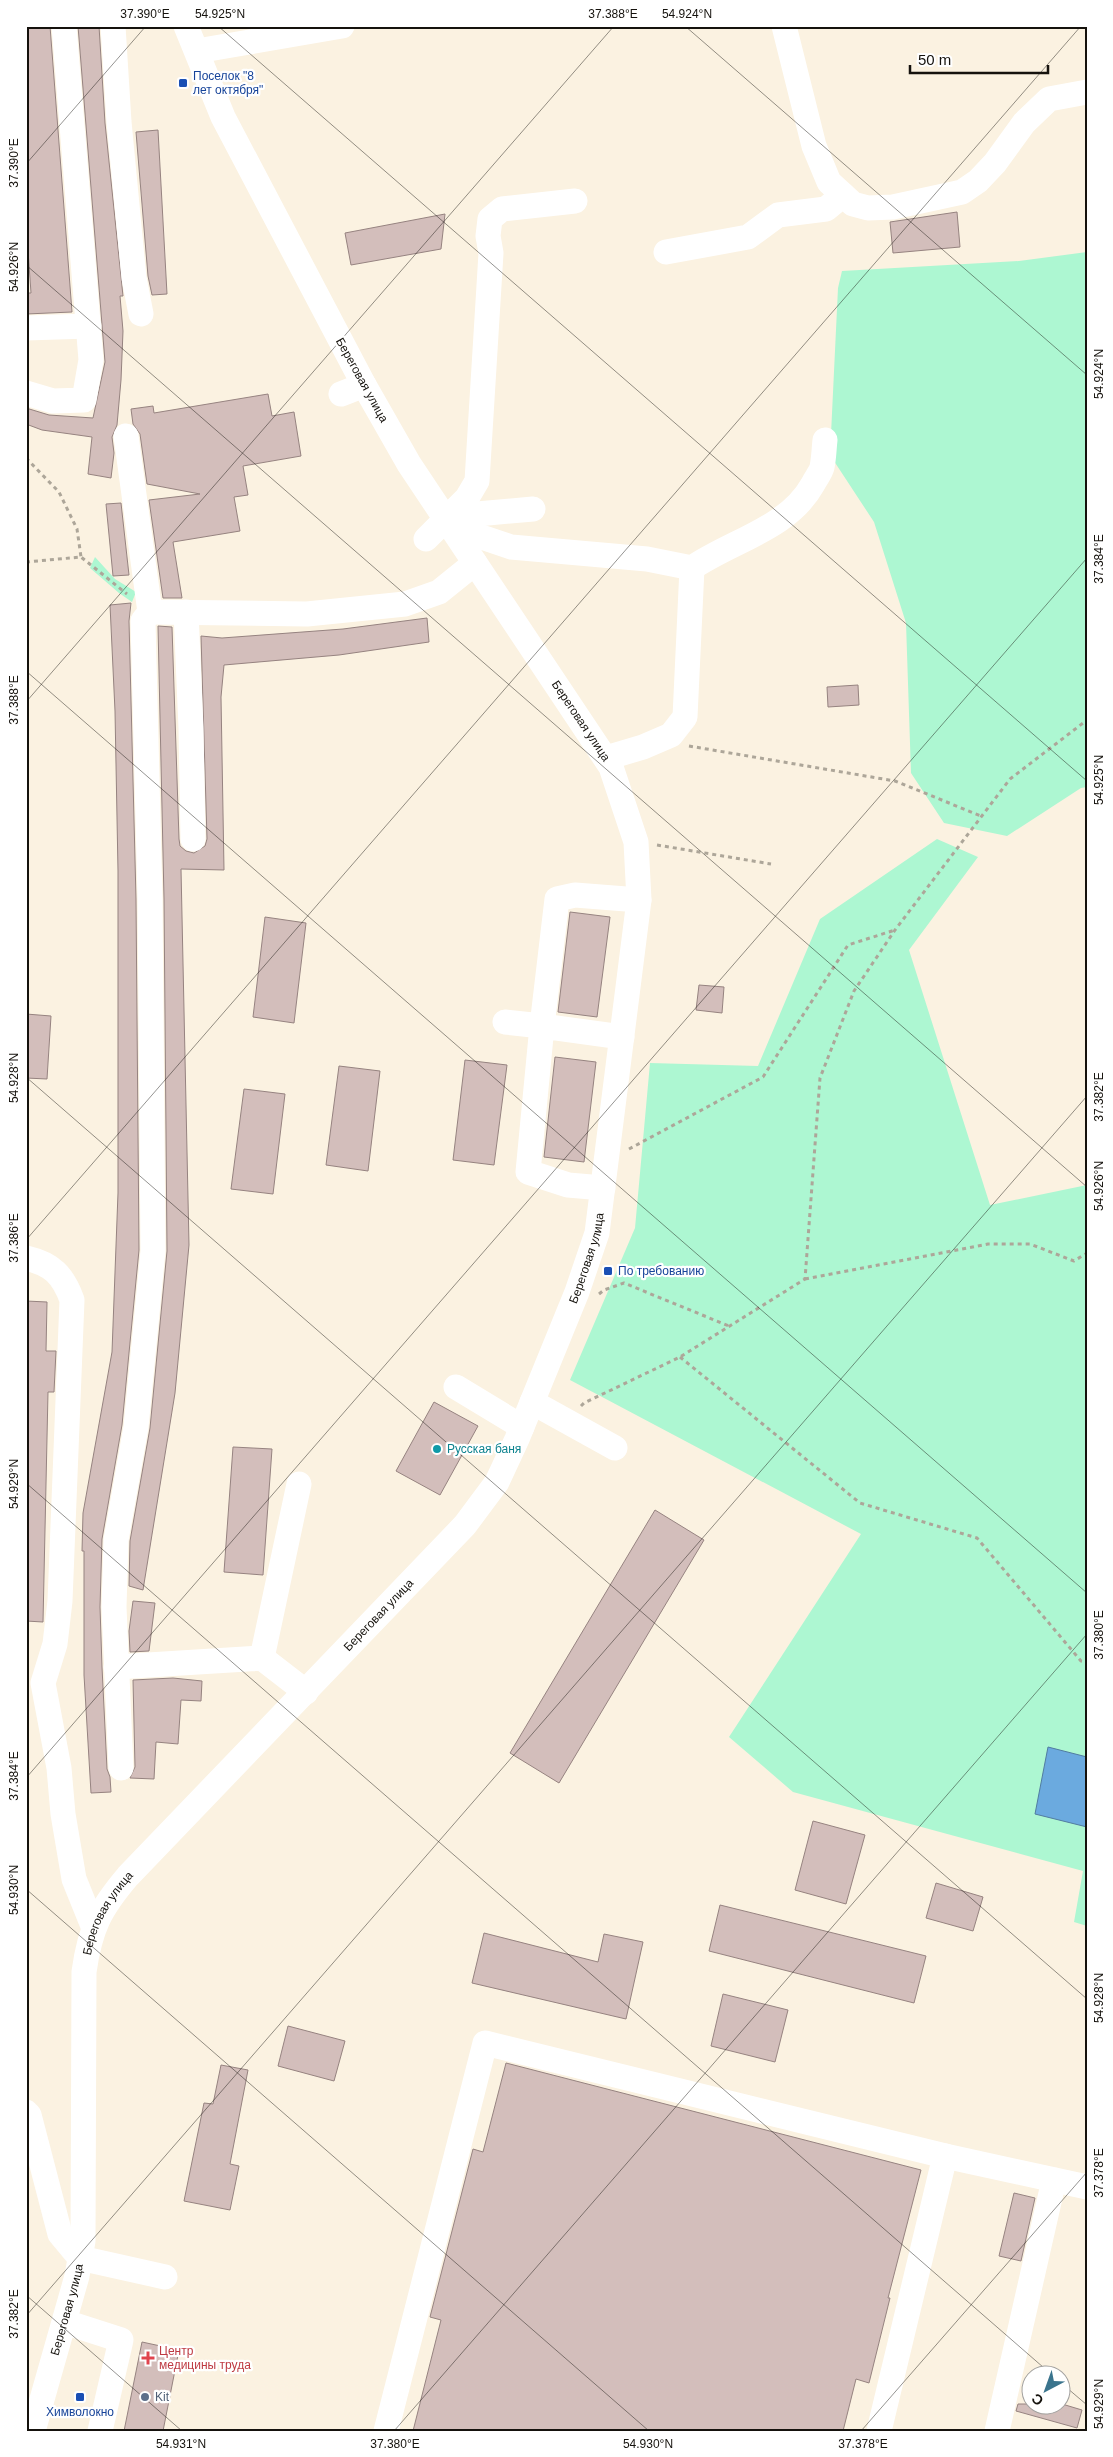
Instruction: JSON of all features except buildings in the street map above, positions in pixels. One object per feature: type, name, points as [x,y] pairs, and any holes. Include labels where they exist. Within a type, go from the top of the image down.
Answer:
[{"type":"street","points":[[26,393],[53,401],[84,400],[91,360],[64,26]]},
{"type":"street","points":[[114,26],[118,122],[134,278],[141,314]]},
{"type":"street","name":"Береговая улица","points":[[33,2431],[65,2322],[83,2241],[84,1972],[87,1947],[93,1926],[110,1897],[128,1876],[465,1525],[497,1482],[522,1427],[577,1292],[597,1233],[639,900],[636,842],[611,767],[409,464],[364,384],[223,117],[186,26]]},
{"type":"street","points":[[197,51],[342,26]]},
{"type":"street","points":[[784,26],[814,146],[829,182],[853,204],[881,208],[962,192],[978,181],[995,163],[1024,123],[1049,99],[1087,92]]},
{"type":"street","points":[[666,252],[748,237],[778,215],[826,209],[844,195]]},
{"type":"street","points":[[449,524],[477,481],[491,253],[488,236],[490,218],[502,209],[575,201]]},
{"type":"street","points":[[26,328],[89,326]]},
{"type":"street","points":[[341,394],[364,384]]},
{"type":"street","points":[[126,436],[150,612]]},
{"type":"street","points":[[449,524],[511,547],[647,559],[692,568],[710,556],[734,546],[790,513],[808,494],[822,468],[825,440]]},
{"type":"street","points":[[426,539],[449,524],[477,514],[533,509]]},
{"type":"street","points":[[121,1768],[114,1607],[116,1540],[136,1427],[153,1251],[150,899],[143,620],[150,612],[307,614],[405,604],[439,592],[475,562]]},
{"type":"street","points":[[606,758],[643,747],[670,735],[685,717],[692,568]]},
{"type":"street","points":[[186,612],[193,838]]},
{"type":"street","points":[[603,1188],[568,1185],[528,1172],[542,1026],[557,899],[575,895],[639,900]]},
{"type":"street","points":[[505,1022],[622,1037]]},
{"type":"street","points":[[26,1258],[45,1262],[54,1269],[69,1292],[72,1308],[60,1600],[55,1644],[35,1678],[59,1768],[63,1814],[74,1879],[93,1926]]},
{"type":"street","points":[[456,1387],[522,1427]]},
{"type":"street","points":[[532,1402],[615,1448]]},
{"type":"street","points":[[262,1658],[299,1484]]},
{"type":"street","points":[[116,1666],[262,1658],[306,1692]]},
{"type":"street","points":[[386,2431],[485,2043],[945,2156],[1087,2187]]},
{"type":"street","points":[[26,2112],[29,2115],[60,2234],[80,2258],[165,2277]]},
{"type":"street","points":[[878,2431],[945,2156]]},
{"type":"street","points":[[997,2431],[1054,2180]]},
{"type":"street","points":[[65,2322],[120,2340],[100,2431]]},
{"type":"path","points":[[26,458],[59,492],[77,530],[82,557],[114,586],[150,612]]},
{"type":"path","points":[[26,562],[82,557]]},
{"type":"path","points":[[805,1279],[820,1078],[854,991],[895,930],[1010,779],[1087,720]]},
{"type":"path","points":[[670,735],[676,744],[895,781],[981,816]]},
{"type":"path","points":[[636,842],[771,864]]},
{"type":"path","points":[[606,1162],[763,1077],[848,945],[895,930]]},
{"type":"path","points":[[569,1422],[584,1403],[680,1357],[805,1279],[988,1244],[1030,1244],[1074,1261],[1087,1253]]},
{"type":"path","points":[[594,1299],[604,1290],[624,1282],[729,1326]]},
{"type":"path","points":[[680,1357],[860,1503],[977,1538],[1081,1661],[1087,1662]]},
{"type":"green space","points":[[1087,252],[1087,787],[1081,788],[1007,836],[944,823],[911,773],[906,623],[874,522],[830,455],[838,288],[842,271],[1019,261]]},
{"type":"green space","points":[[95,557],[115,579],[136,592],[132,602],[90,568]]},
{"type":"green space","points":[[937,839],[978,857],[909,950],[990,1205],[1087,1185],[1087,1926],[1074,1922],[1083,1871],[793,1792],[729,1737],[861,1534],[570,1380],[635,1228],[650,1063],[758,1066],[820,919]]},
{"type":"water","points":[[1048,1747],[1087,1757],[1087,1827],[1035,1814]]},
{"type":"place","name":"Поселок \"8 лет октября\"","points":[[183,83]]},
{"type":"place","name":"По требованию","points":[[608,1271]]},
{"type":"place","name":"Русская баня","points":[[437,1449]]},
{"type":"place","name":"Центр медицины труда","points":[[148,2358]]},
{"type":"place","name":"Химволокно","points":[[80,2397]]},
{"type":"place","name":"Kit","points":[[145,2397]]}]
